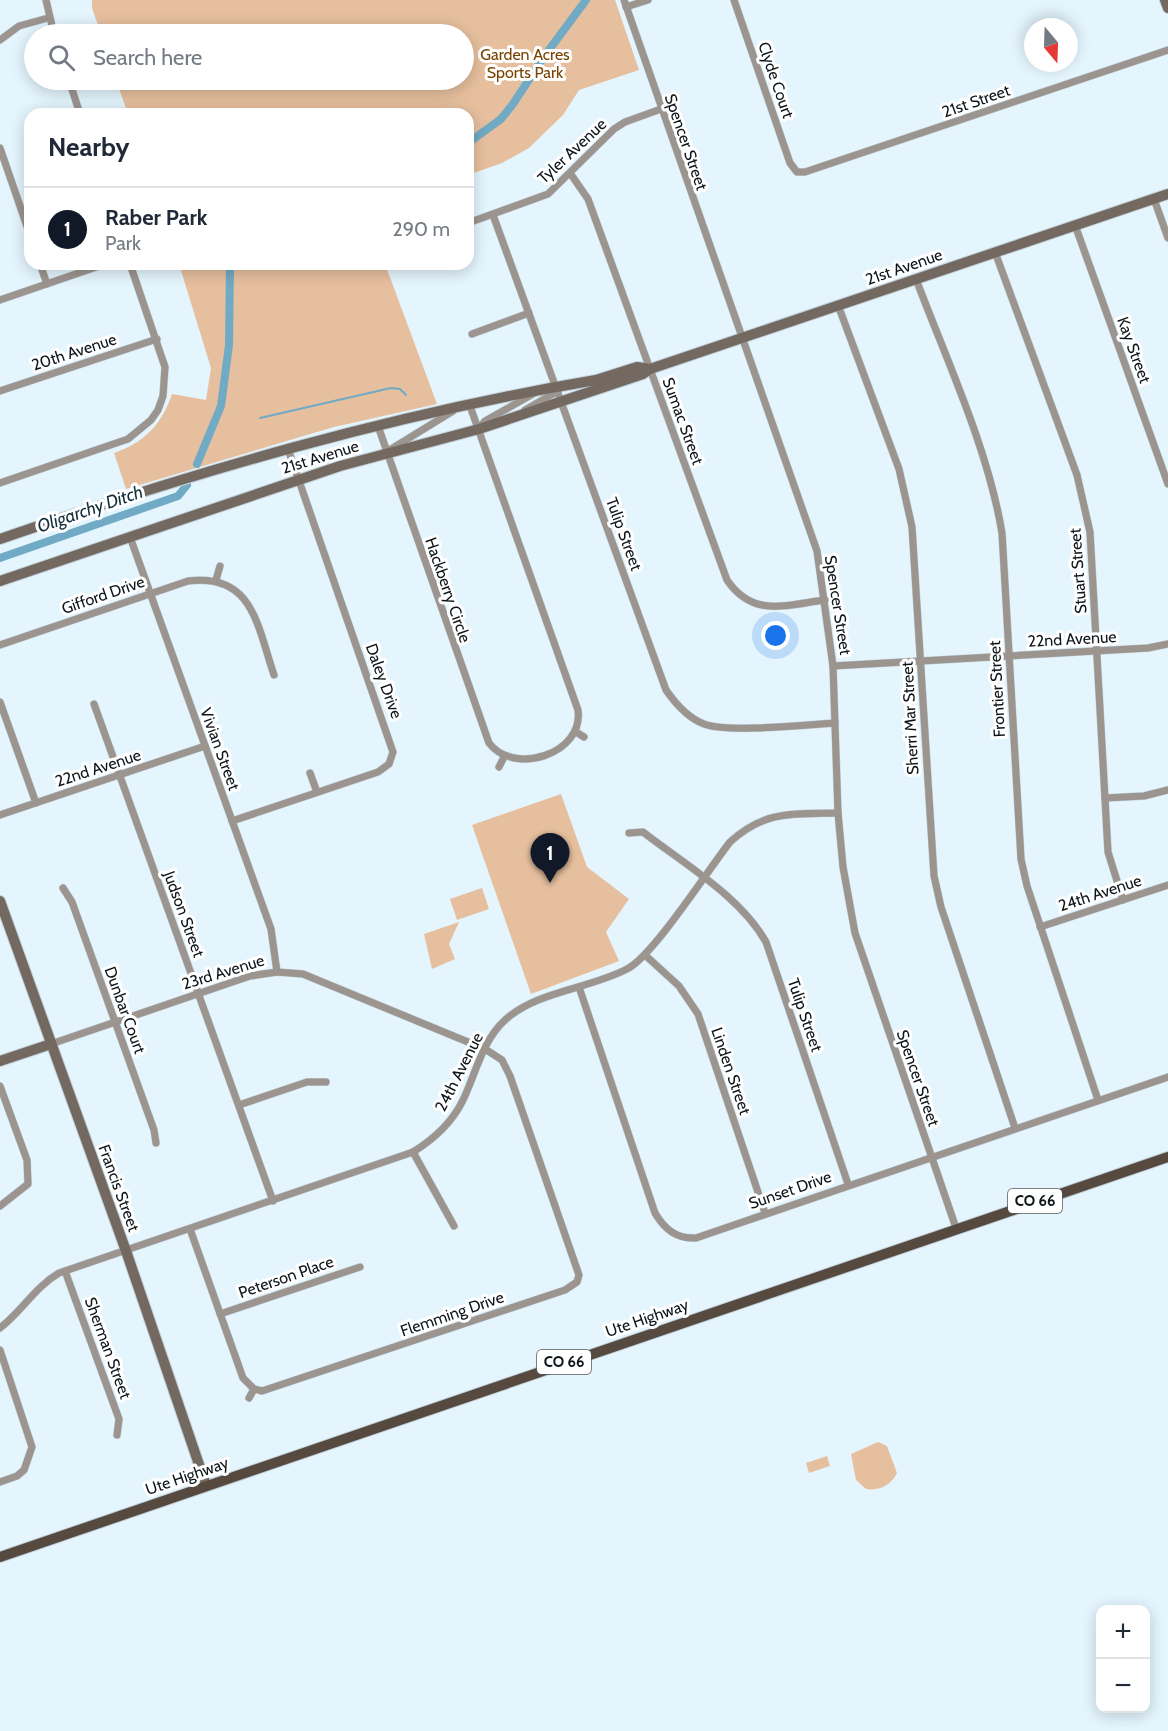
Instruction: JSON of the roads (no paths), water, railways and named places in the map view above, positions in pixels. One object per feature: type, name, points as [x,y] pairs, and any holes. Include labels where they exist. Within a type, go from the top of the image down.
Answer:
[{"type":"main road","name":"Ute Highway","points":[[0,1557],[1168,1157]]},
{"type":"street","points":[[46,0],[50,24]]},
{"type":"street","points":[[625,4],[648,0]]},
{"type":"street","name":"Clyde Court","points":[[734,0],[793,168]]},
{"type":"street","points":[[1165,0],[1168,8]]},
{"type":"street","name":"Spencer Street","points":[[625,4],[660,109],[804,511],[816,551],[833,666],[838,813],[848,900],[855,933],[956,1228]]},
{"type":"street","points":[[26,24],[48,18]]},
{"type":"street","points":[[0,40],[24,25]]},
{"type":"street","name":"21st Street","points":[[793,168],[805,172],[1168,50]]},
{"type":"street","points":[[72,90],[78,108]]},
{"type":"street","name":"Tyler Avenue","points":[[474,222],[538,200],[548,194],[614,129],[660,109]]},
{"type":"street","points":[[0,148],[24,218]]},
{"type":"street","name":"Sumac Street","points":[[570,173],[588,199],[723,570],[735,592],[753,604],[765,607],[825,600]]},
{"type":"street","name":"21st Avenue","points":[[0,538],[140,490],[378,426],[540,390],[558,393],[643,374],[650,369],[1168,194]]},
{"type":"street","points":[[1154,199],[1168,238]]},
{"type":"street","name":"Tulip Street","points":[[493,215],[660,675],[675,703],[693,719],[719,728],[835,723]]},
{"type":"street","name":"Kay Street","points":[[1075,225],[1168,484]]},
{"type":"street","name":"Stuart Street","points":[[995,252],[1077,475],[1085,503],[1090,532],[1108,852],[1123,900]]},
{"type":"street","points":[[42,270],[46,284]]},
{"type":"street","points":[[0,300],[87,270]]},
{"type":"street","points":[[0,483],[128,439],[146,426],[158,410],[166,378],[165,367],[132,270]]},
{"type":"street","name":"Frontier Street","points":[[916,279],[994,491],[1002,533],[1021,859],[1040,927],[1098,1100]]},
{"type":"street","name":"Sherri Mar Street","points":[[838,305],[906,494],[912,527],[934,876],[941,907],[1015,1128]]},
{"type":"street","points":[[472,334],[529,313]]},
{"type":"street","name":"20th Avenue","points":[[0,391],[157,339]]},
{"type":"street","name":"21st Avenue","points":[[0,581],[298,479],[519,416],[558,393],[596,380],[637,368],[650,369]]},
{"type":"street","points":[[558,393],[596,380]]},
{"type":"street","points":[[479,429],[485,421],[540,390]]},
{"type":"street","points":[[386,453],[434,420],[465,407],[479,429],[578,710],[579,721],[576,732],[560,748],[525,760],[504,756],[499,767]]},
{"type":"street","name":"Hackberry Circle","points":[[378,426],[489,743],[496,752],[504,756]]},
{"type":"street","name":"Daley Drive","points":[[288,450],[393,745],[392,758]]},
{"type":"street","name":"Vivian Street","points":[[130,537],[271,929],[277,972]]},
{"type":"street","points":[[220,566],[216,580],[229,584],[240,592],[252,611],[274,675]]},
{"type":"street","name":"Gifford Drive","points":[[0,645],[188,581],[216,580]]},
{"type":"street","name":"22nd Avenue","points":[[833,666],[1097,652],[1168,644]]},
{"type":"street","points":[[0,702],[36,803]]},
{"type":"street","name":"Judson Street","points":[[94,704],[273,1202]]},
{"type":"street","points":[[576,732],[584,737]]},
{"type":"street","name":"22nd Avenue","points":[[0,815],[205,746]]},
{"type":"street","points":[[232,821],[378,772],[392,758],[401,764]]},
{"type":"street","points":[[310,773],[317,792]]},
{"type":"street","points":[[1105,798],[1144,796],[1168,790]]},
{"type":"street","name":"24th Avenue","points":[[0,1328],[13,1318],[42,1283],[65,1271],[273,1202],[413,1152],[436,1136],[456,1112],[485,1048],[498,1028],[518,1010],[629,968],[645,955],[729,842],[744,829],[777,814],[838,813]]},
{"type":"street","name":"Tulip Street","points":[[628,833],[643,832],[741,908],[756,924],[766,942],[848,1184]]},
{"type":"street","name":"24th Avenue","points":[[1040,927],[1168,885]]},
{"type":"street","name":"Dunbar Court","points":[[63,888],[72,902],[156,1143]]},
{"type":"street","name":"Francis Street","points":[[0,902],[126,1251],[206,1485]]},
{"type":"street","name":"Linden Street","points":[[645,955],[679,986],[698,1014],[765,1213]]},
{"type":"street","name":"23rd Avenue","points":[[0,1061],[250,976],[277,972],[317,979],[485,1048]]},
{"type":"street","name":"Sunset Drive","points":[[579,987],[655,1213],[662,1223],[677,1236],[696,1238],[848,1184],[1168,1077]]},
{"type":"street","points":[[485,1048],[502,1060],[510,1076],[578,1268],[577,1282],[585,1284]]},
{"type":"street","points":[[238,1105],[308,1082],[326,1082]]},
{"type":"street","points":[[0,1086],[27,1160],[28,1184],[0,1206]]},
{"type":"street","points":[[413,1152],[454,1226]]},
{"type":"street","points":[[190,1230],[243,1378],[254,1389],[249,1398]]},
{"type":"street","name":"Peterson Place","points":[[220,1314],[360,1267]]},
{"type":"street","name":"Sherman Street","points":[[65,1271],[119,1419],[117,1434]]},
{"type":"street","name":"Flemming Drive","points":[[254,1389],[270,1390],[565,1290],[577,1282]]},
{"type":"street","points":[[0,1350],[32,1447],[24,1470],[17,1476],[0,1482]]},
{"type":"waterway","name":"Oligarchy Ditch","points":[[474,139],[501,119],[586,0]]},
{"type":"waterway","name":"Oligarchy Ditch","points":[[197,464],[221,406],[229,345],[230,270]]},
{"type":"waterway","name":"Oligarchy Ditch","points":[[260,418],[391,388],[400,389],[406,395]]},
{"type":"waterway","name":"Oligarchy Ditch","points":[[0,558],[178,496],[187,485]]},
{"type":"place","name":"Raber Park","points":[[550,883]]},
{"type":"park label","name":"Garden Acres Sports Park","points":[[525,63]]}]
